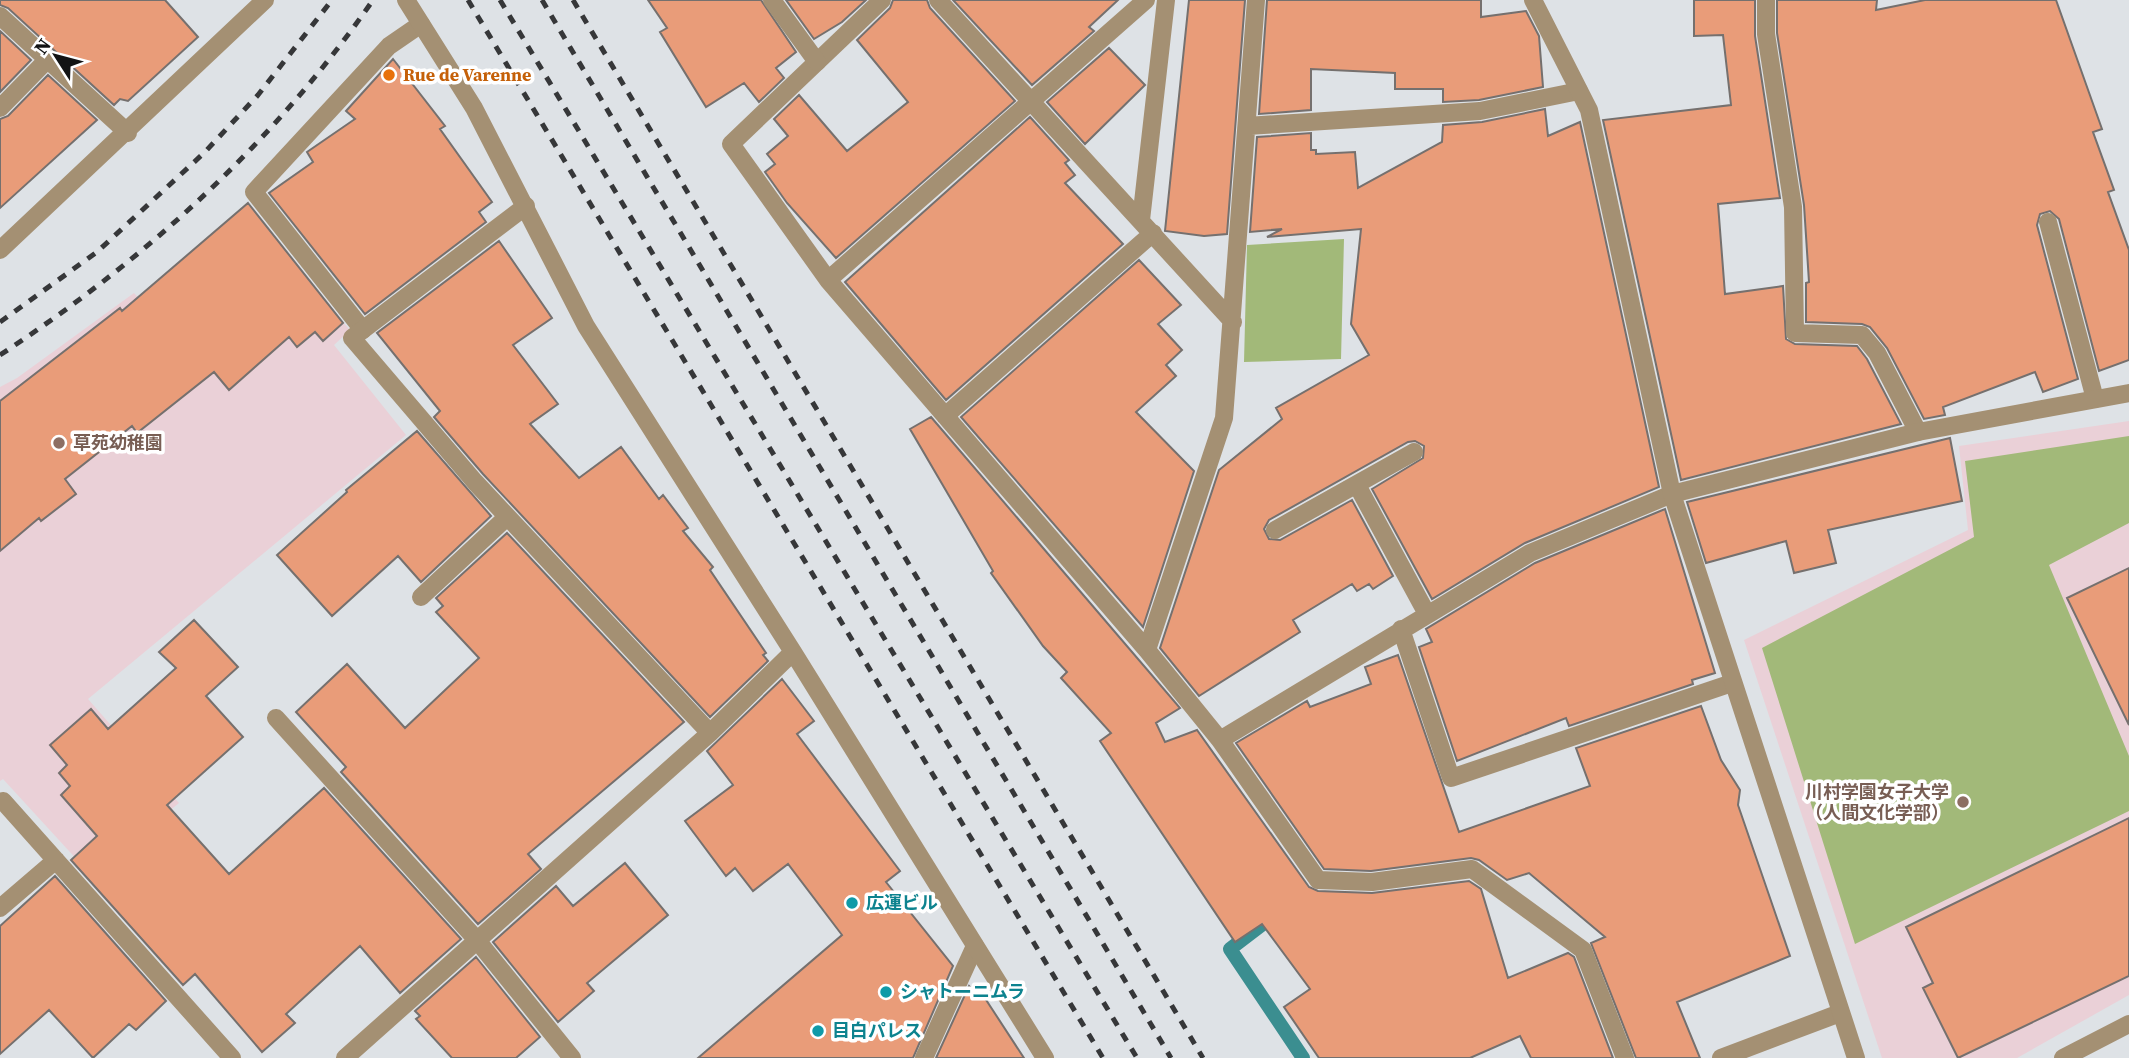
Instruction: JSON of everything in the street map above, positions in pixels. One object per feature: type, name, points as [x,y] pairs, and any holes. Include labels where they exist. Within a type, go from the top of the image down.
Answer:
[{"type":"street","points":[[0,250],[128,133],[265,0]]},
{"type":"street","points":[[406,0],[474,108],[586,326],[793,652],[1045,1058]]},
{"type":"street","points":[[772,0],[817,62]]},
{"type":"street","points":[[882,0],[731,144],[828,280],[1147,650],[1220,740],[1318,880],[1372,882],[1472,869],[1583,950],[1625,1058]]},
{"type":"street","points":[[939,0],[1233,322]]},
{"type":"street","points":[[828,280],[1146,0]]},
{"type":"street","points":[[945,416],[1147,227],[1166,0]]},
{"type":"street","points":[[1147,650],[1224,418],[1256,0]]},
{"type":"street","points":[[1534,0],[1589,110],[1672,494],[1856,1058]]},
{"type":"street","points":[[1766,0],[1766,34],[1793,207],[1795,333],[1862,335],[1877,353],[1918,432]]},
{"type":"street","points":[[0,16],[128,133]]},
{"type":"street","points":[[363,330],[254,192],[381,55],[421,24]]},
{"type":"street","points":[[0,108],[48,60]]},
{"type":"street","points":[[1247,126],[1480,111],[1579,91]]},
{"type":"street","points":[[526,206],[352,338],[507,517],[710,733]]},
{"type":"street","points":[[2048,222],[2095,399]]},
{"type":"street","points":[[1220,740],[1530,552],[1672,494],[1918,432],[2129,393]]},
{"type":"street","points":[[1275,530],[1414,453]]},
{"type":"street","points":[[1357,485],[1427,614]]},
{"type":"street","points":[[421,597],[507,517]]},
{"type":"street","points":[[1401,629],[1451,778],[1732,682]]},
{"type":"street","points":[[345,1058],[710,733],[793,652]]},
{"type":"street","points":[[276,718],[476,939],[572,1058]]},
{"type":"street","points":[[3,801],[232,1058]]},
{"type":"street","points":[[0,908],[56,860]]},
{"type":"street","points":[[924,1058],[975,946]]},
{"type":"street","points":[[1721,1058],[1840,1013]]},
{"type":"street","points":[[2063,1058],[2129,1024]]},
{"type":"shaded area","points":[[287,261],[350,330],[334,345],[406,435],[88,699],[179,803],[91,875],[3,779],[0,781],[0,387],[17,378],[134,293],[187,351]]},
{"type":"shaded area","name":"川村学園女子大学 （人間文化学部）","points":[[2129,421],[2129,995],[2017,1058],[1882,1058],[1744,640],[1968,530],[1959,446]]},
{"type":"green space","points":[[1344,239],[1341,359],[1244,362],[1247,245]]},
{"type":"green space","name":"川村学園女子大学 （人間文化学部）","points":[[2129,436],[2129,523],[2049,565],[2129,756],[2129,811],[1855,944],[1762,648],[1974,537],[1965,461]]},
{"type":"building","points":[[0,0],[165,0],[198,37],[128,101],[120,99],[114,105],[8,8],[0,5]]},
{"type":"building","points":[[648,0],[761,0],[796,52],[776,68],[784,78],[759,102],[744,83],[706,107],[660,32],[667,28]]},
{"type":"building","points":[[786,0],[866,0],[842,22],[814,39]]},
{"type":"building","points":[[893,0],[927,0],[930,8],[1015,101],[836,258],[787,203],[765,172],[775,164],[767,154],[788,136],[774,119],[799,95],[847,151],[908,102],[857,40],[890,8]]},
{"type":"building","points":[[953,0],[1118,0],[1089,27],[1094,31],[1032,85]]},
{"type":"building","points":[[1189,0],[1245,0],[1227,234],[1204,236],[1165,231]]},
{"type":"building","points":[[1267,0],[1481,0],[1481,17],[1526,11],[1539,36],[1543,87],[1479,100],[1443,102],[1443,89],[1395,89],[1395,73],[1311,69],[1311,110],[1259,114]]},
{"type":"building","points":[[1694,0],[1755,0],[1755,36],[1780,198],[1718,204],[1725,294],[1783,286],[1786,339],[1795,344],[1857,346],[1867,359],[1901,424],[1681,480],[1603,120],[1731,105],[1723,35],[1694,36]]},
{"type":"building","points":[[1777,0],[1877,0],[1876,10],[1925,0],[2056,0],[2102,129],[2093,132],[2114,190],[2108,192],[2129,250],[2129,360],[2099,371],[2059,219],[2050,211],[2040,214],[2037,225],[2078,379],[2043,392],[2035,372],[1943,407],[1945,415],[1924,419],[1887,348],[1870,327],[1862,324],[1806,322],[1806,283],[1809,282],[1804,205],[1777,33]]},
{"type":"building","points":[[0,31],[31,60],[0,92]]},
{"type":"building","points":[[1109,48],[1145,85],[1085,144],[1047,102]]},
{"type":"building","points":[[393,59],[445,126],[440,129],[492,202],[479,212],[486,222],[365,314],[269,193],[313,162],[307,152],[355,119],[346,111]]},
{"type":"building","points":[[48,75],[97,120],[0,208],[0,119],[8,116]]},
{"type":"building","points":[[1545,109],[1548,136],[1580,122],[1659,487],[1525,543],[1432,599],[1372,489],[1423,458],[1424,446],[1415,441],[1408,442],[1269,520],[1264,529],[1269,539],[1280,540],[1352,500],[1393,576],[1373,589],[1369,584],[1357,591],[1352,584],[1293,620],[1300,632],[1199,696],[1160,648],[1219,470],[1282,419],[1276,408],[1369,355],[1351,324],[1361,229],[1267,237],[1282,229],[1250,232],[1257,137],[1311,133],[1311,150],[1316,150],[1316,154],[1355,152],[1358,188],[1442,142],[1443,125],[1482,122]]},
{"type":"building","points":[[1030,117],[1069,160],[1065,163],[1075,175],[1065,183],[1123,244],[946,400],[845,282]]},
{"type":"building","points":[[248,203],[343,323],[323,341],[315,332],[297,347],[289,337],[229,390],[214,372],[137,433],[132,426],[65,479],[76,494],[41,521],[39,518],[0,551],[0,401],[120,308],[122,311]]},
{"type":"building","points":[[499,241],[552,318],[513,345],[558,404],[530,424],[579,478],[621,447],[659,499],[663,495],[688,528],[683,531],[713,567],[710,570],[766,653],[763,655],[768,661],[710,717],[483,474],[434,417],[440,411],[377,333]]},
{"type":"building","points":[[1139,260],[1181,305],[1158,324],[1182,350],[1166,365],[1176,376],[1136,412],[1194,471],[1143,627],[961,417]]},
{"type":"building","points":[[931,417],[1180,708],[1156,723],[1165,742],[1197,730],[1309,887],[1318,891],[1372,893],[1469,881],[1481,889],[1508,978],[1568,953],[1574,957],[1613,1058],[1531,1058],[1520,1036],[1470,1058],[1319,1058],[1284,1007],[1310,989],[1262,924],[1235,942],[1100,741],[1111,733],[1061,678],[1067,672],[1043,646],[991,573],[993,571],[910,429]]},
{"type":"building","points":[[417,431],[491,516],[421,582],[398,556],[332,616],[277,555],[347,492],[346,490]]},
{"type":"building","points":[[1950,438],[1962,501],[1828,530],[1836,563],[1794,573],[1786,541],[1706,563],[1687,502]]},
{"type":"building","points":[[1665,509],[1715,673],[1692,680],[1693,684],[1569,726],[1566,718],[1457,761],[1419,647],[1432,642],[1426,629],[1535,563]]},
{"type":"building","points":[[507,533],[684,722],[528,854],[541,869],[478,924],[341,772],[346,767],[296,712],[347,664],[405,728],[479,658],[436,612],[443,606],[436,598]]},
{"type":"building","points":[[2129,568],[2129,725],[2067,598]]},
{"type":"building","points":[[194,620],[238,667],[206,696],[243,737],[167,805],[229,874],[324,788],[461,939],[400,993],[360,946],[286,1014],[295,1023],[262,1052],[195,974],[183,985],[71,860],[97,836],[61,795],[70,786],[59,773],[67,765],[50,745],[91,709],[108,729],[176,668],[159,652]]},
{"type":"building","points":[[1398,655],[1459,832],[1590,786],[1576,748],[1701,706],[1721,760],[1740,790],[1738,805],[1790,956],[1677,1002],[1700,1058],[1636,1058],[1591,943],[1605,937],[1529,873],[1507,880],[1479,860],[1471,858],[1371,871],[1324,869],[1236,743],[1307,701],[1310,707],[1371,684],[1365,667]]},
{"type":"building","points":[[782,679],[814,721],[797,734],[900,871],[886,882],[953,966],[913,1058],[698,1058],[842,935],[788,864],[753,891],[735,868],[726,876],[685,821],[733,785],[707,751]]},
{"type":"building","points":[[2129,818],[2129,976],[1958,1058],[1923,988],[1933,983],[1906,927]]},
{"type":"building","points":[[625,863],[668,915],[587,983],[594,991],[558,1022],[493,942],[556,886],[573,906]]},
{"type":"building","points":[[55,876],[166,1001],[136,1030],[129,1024],[93,1058],[49,1010],[0,1054],[0,926]]},
{"type":"building","points":[[476,957],[540,1037],[516,1058],[452,1058],[416,1019],[420,1016],[415,1011]]},
{"type":"building","points":[[969,986],[974,992],[977,986],[1024,1058],[936,1058]]},
{"type":"waterway","points":[[1277,913],[1230,949],[1303,1058]]},
{"type":"railway","points":[[0,322],[97,252],[205,152],[258,95],[332,0]]},
{"type":"railway","points":[[0,355],[106,280],[204,196],[293,102],[373,0]]},
{"type":"railway","points":[[468,0],[1103,1058]]},
{"type":"railway","points":[[500,0],[1137,1058]]},
{"type":"railway","points":[[542,0],[1171,1058]]},
{"type":"railway","points":[[573,0],[1203,1058]]},
{"type":"place","name":"Rue de Varenne","points":[[389,75]]},
{"type":"place","name":"草苑幼稚園","points":[[59,443]]},
{"type":"place","name":"川村学園女子大学 （人間文化学部）","points":[[1963,802]]},
{"type":"place","name":"広運ビル","points":[[852,903]]},
{"type":"place","name":"シャトーニムラ","points":[[886,992]]},
{"type":"place","name":"目白パレス","points":[[818,1031]]}]
